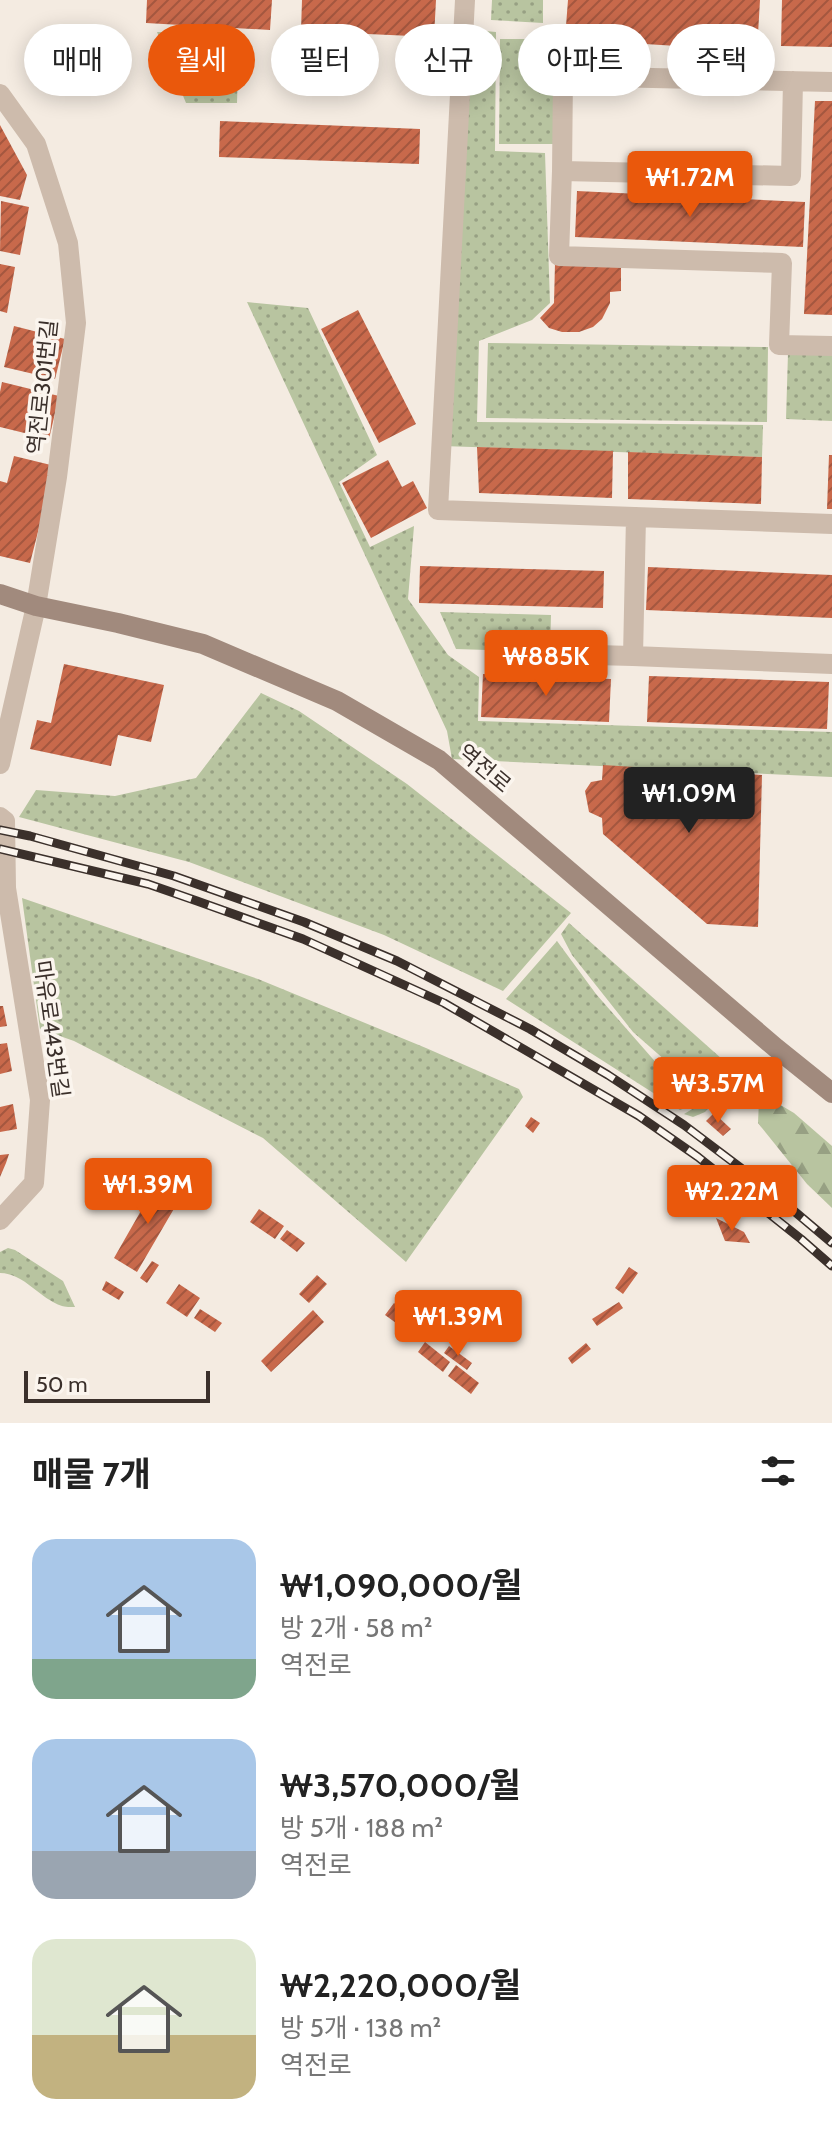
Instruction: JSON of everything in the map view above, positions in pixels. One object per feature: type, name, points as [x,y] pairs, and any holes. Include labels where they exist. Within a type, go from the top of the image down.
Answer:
[{"type":"main road","name":"역전로","points":[[0,594],[36,606],[203,644],[337,701],[439,760],[832,1093]]},
{"type":"main road","name":"역전로","points":[[0,611],[36,606]]},
{"type":"street","points":[[465,0],[438,510],[832,524]]},
{"type":"street","points":[[832,82],[563,76],[559,256],[782,263],[779,345],[832,346]]},
{"type":"street","points":[[562,171],[791,176],[793,81]]},
{"type":"street","name":"역전로301번길","points":[[0,94],[36,144],[68,243],[76,323],[57,477],[36,606],[0,764]]},
{"type":"street","points":[[633,656],[636,517]]},
{"type":"street","points":[[556,654],[832,664]]},
{"type":"street","name":"마유로443번길","points":[[0,817],[5,821],[3,886],[40,1100],[34,1183],[0,1220]]},
{"type":"green space","points":[[492,0],[543,0],[543,23],[491,20]]},
{"type":"green space","points":[[502,39],[518,39],[518,96],[554,96],[554,144],[499,144]]},
{"type":"green space","points":[[183,96],[237,96],[237,103],[186,103]]},
{"type":"green space","points":[[460,96],[495,96],[495,151],[545,153],[550,303],[532,320],[479,341],[477,422],[763,425],[762,457],[442,446]]},
{"type":"green space","points":[[247,302],[308,308],[377,455],[339,482],[370,547],[414,526],[408,599],[448,655],[479,677],[478,721],[832,732],[832,777],[452,759],[447,731]]},
{"type":"green space","points":[[488,343],[768,347],[767,422],[486,418]]},
{"type":"green space","points":[[788,353],[832,355],[832,421],[786,419]]},
{"type":"green space","points":[[440,612],[551,615],[550,652],[456,649]]},
{"type":"green space","points":[[261,693],[299,711],[407,784],[571,913],[503,991],[384,935],[189,862],[19,817],[36,790],[115,796],[196,778]]},
{"type":"green space","points":[[22,898],[258,979],[519,1089],[523,1097],[406,1262],[263,1138],[74,1041],[40,1029]]},
{"type":"green space","points":[[569,923],[740,1075],[705,1112],[693,1117],[684,1114],[704,1102],[706,1093],[633,1032],[572,955],[561,934]]},
{"type":"green space","points":[[557,941],[596,994],[666,1074],[701,1099],[698,1103],[680,1110],[506,999]]},
{"type":"green space","points":[[759,1100],[772,1100],[794,1113],[832,1146],[832,1208],[807,1184],[758,1123]]},
{"type":"green space","points":[[8,1248],[63,1281],[75,1307],[54,1303],[17,1277],[0,1273],[0,1252]]},
{"type":"building","points":[[147,0],[272,0],[270,30],[255,29],[255,24],[146,23]]},
{"type":"building","points":[[302,0],[436,0],[435,24],[395,24],[395,35],[379,35],[379,24],[301,24]]},
{"type":"building","points":[[568,0],[760,0],[759,24],[667,24],[667,45],[651,44],[651,24],[566,24]]},
{"type":"building","points":[[782,0],[832,0],[832,47],[781,46]]},
{"type":"building","points":[[815,101],[832,101],[832,315],[804,314]]},
{"type":"building","points":[[220,121],[420,129],[419,164],[219,157]]},
{"type":"building","points":[[0,125],[27,175],[20,200],[0,196]]},
{"type":"building","points":[[577,191],[805,202],[803,247],[575,237]]},
{"type":"building","points":[[1,201],[29,207],[20,255],[0,251]]},
{"type":"building","points":[[555,263],[621,265],[621,291],[610,292],[610,303],[602,319],[593,327],[579,332],[562,332],[549,328],[540,318],[554,303]]},
{"type":"building","points":[[0,264],[15,267],[7,313],[0,311]]},
{"type":"building","points":[[358,310],[416,424],[379,443],[321,329]]},
{"type":"building","points":[[14,326],[65,339],[55,379],[4,367]]},
{"type":"building","points":[[2,382],[59,396],[49,439],[0,427]]},
{"type":"building","points":[[477,447],[613,451],[612,498],[479,493]]},
{"type":"building","points":[[628,452],[762,457],[761,504],[628,499]]},
{"type":"building","points":[[829,455],[832,455],[832,509],[827,509]]},
{"type":"building","points":[[14,456],[55,466],[30,563],[0,556],[0,481],[7,483]]},
{"type":"building","points":[[388,460],[402,487],[413,481],[427,508],[371,538],[342,483]]},
{"type":"building","points":[[420,566],[604,571],[603,608],[419,603]]},
{"type":"building","points":[[648,567],[832,575],[832,618],[646,610]]},
{"type":"building","points":[[64,664],[164,685],[151,742],[118,735],[111,766],[30,749],[37,720],[51,723]]},
{"type":"building","points":[[483,674],[611,679],[609,722],[481,717]]},
{"type":"building","points":[[649,676],[829,682],[827,729],[647,722]]},
{"type":"building","points":[[603,765],[762,775],[758,927],[707,924],[603,834],[602,818],[589,812],[585,791],[591,782],[602,780]]},
{"type":"building","points":[[0,1006],[3,1006],[7,1026],[0,1027]]},
{"type":"building","points":[[7,1043],[12,1071],[0,1074],[0,1044]]},
{"type":"building","points":[[13,1104],[17,1129],[0,1132],[0,1107]]},
{"type":"building","points":[[714,1113],[731,1129],[723,1136],[706,1121]]},
{"type":"building","points":[[531,1117],[540,1123],[533,1133],[525,1126]]},
{"type":"building","points":[[9,1154],[6,1163],[0,1177],[0,1155]]},
{"type":"building","points":[[158,1181],[182,1195],[137,1272],[114,1258]]},
{"type":"building","points":[[198,1184],[205,1188],[193,1206],[186,1201]]},
{"type":"building","points":[[259,1209],[284,1226],[275,1239],[250,1222]]},
{"type":"building","points":[[716,1218],[744,1232],[750,1243],[725,1241]]},
{"type":"building","points":[[287,1230],[305,1243],[297,1252],[280,1239]]},
{"type":"building","points":[[152,1261],[159,1265],[147,1283],[140,1278]]},
{"type":"building","points":[[629,1267],[638,1273],[623,1294],[615,1288]]},
{"type":"building","points":[[317,1275],[327,1284],[309,1303],[299,1294]]},
{"type":"building","points":[[106,1281],[124,1292],[119,1300],[102,1290]]},
{"type":"building","points":[[179,1284],[200,1298],[187,1317],[166,1303]]},
{"type":"building","points":[[619,1302],[623,1308],[597,1326],[592,1319]]},
{"type":"building","points":[[394,1303],[411,1316],[403,1328],[385,1315]]},
{"type":"building","points":[[200,1309],[222,1323],[215,1332],[194,1318]]},
{"type":"building","points":[[313,1310],[324,1322],[271,1372],[261,1361]]},
{"type":"building","points":[[425,1342],[450,1362],[443,1372],[418,1352]]},
{"type":"building","points":[[586,1343],[591,1349],[572,1364],[568,1358]]},
{"type":"building","points":[[449,1346],[472,1363],[467,1370],[444,1353]]},
{"type":"building","points":[[456,1365],[479,1383],[471,1394],[448,1376]]},
{"type":"railway","points":[[0,830],[174,876],[304,922],[397,961],[530,1029],[608,1075],[684,1125],[762,1184],[832,1243]]},
{"type":"railway","points":[[0,849],[148,884],[303,939],[444,1003],[639,1116],[698,1157],[832,1266]]}]
